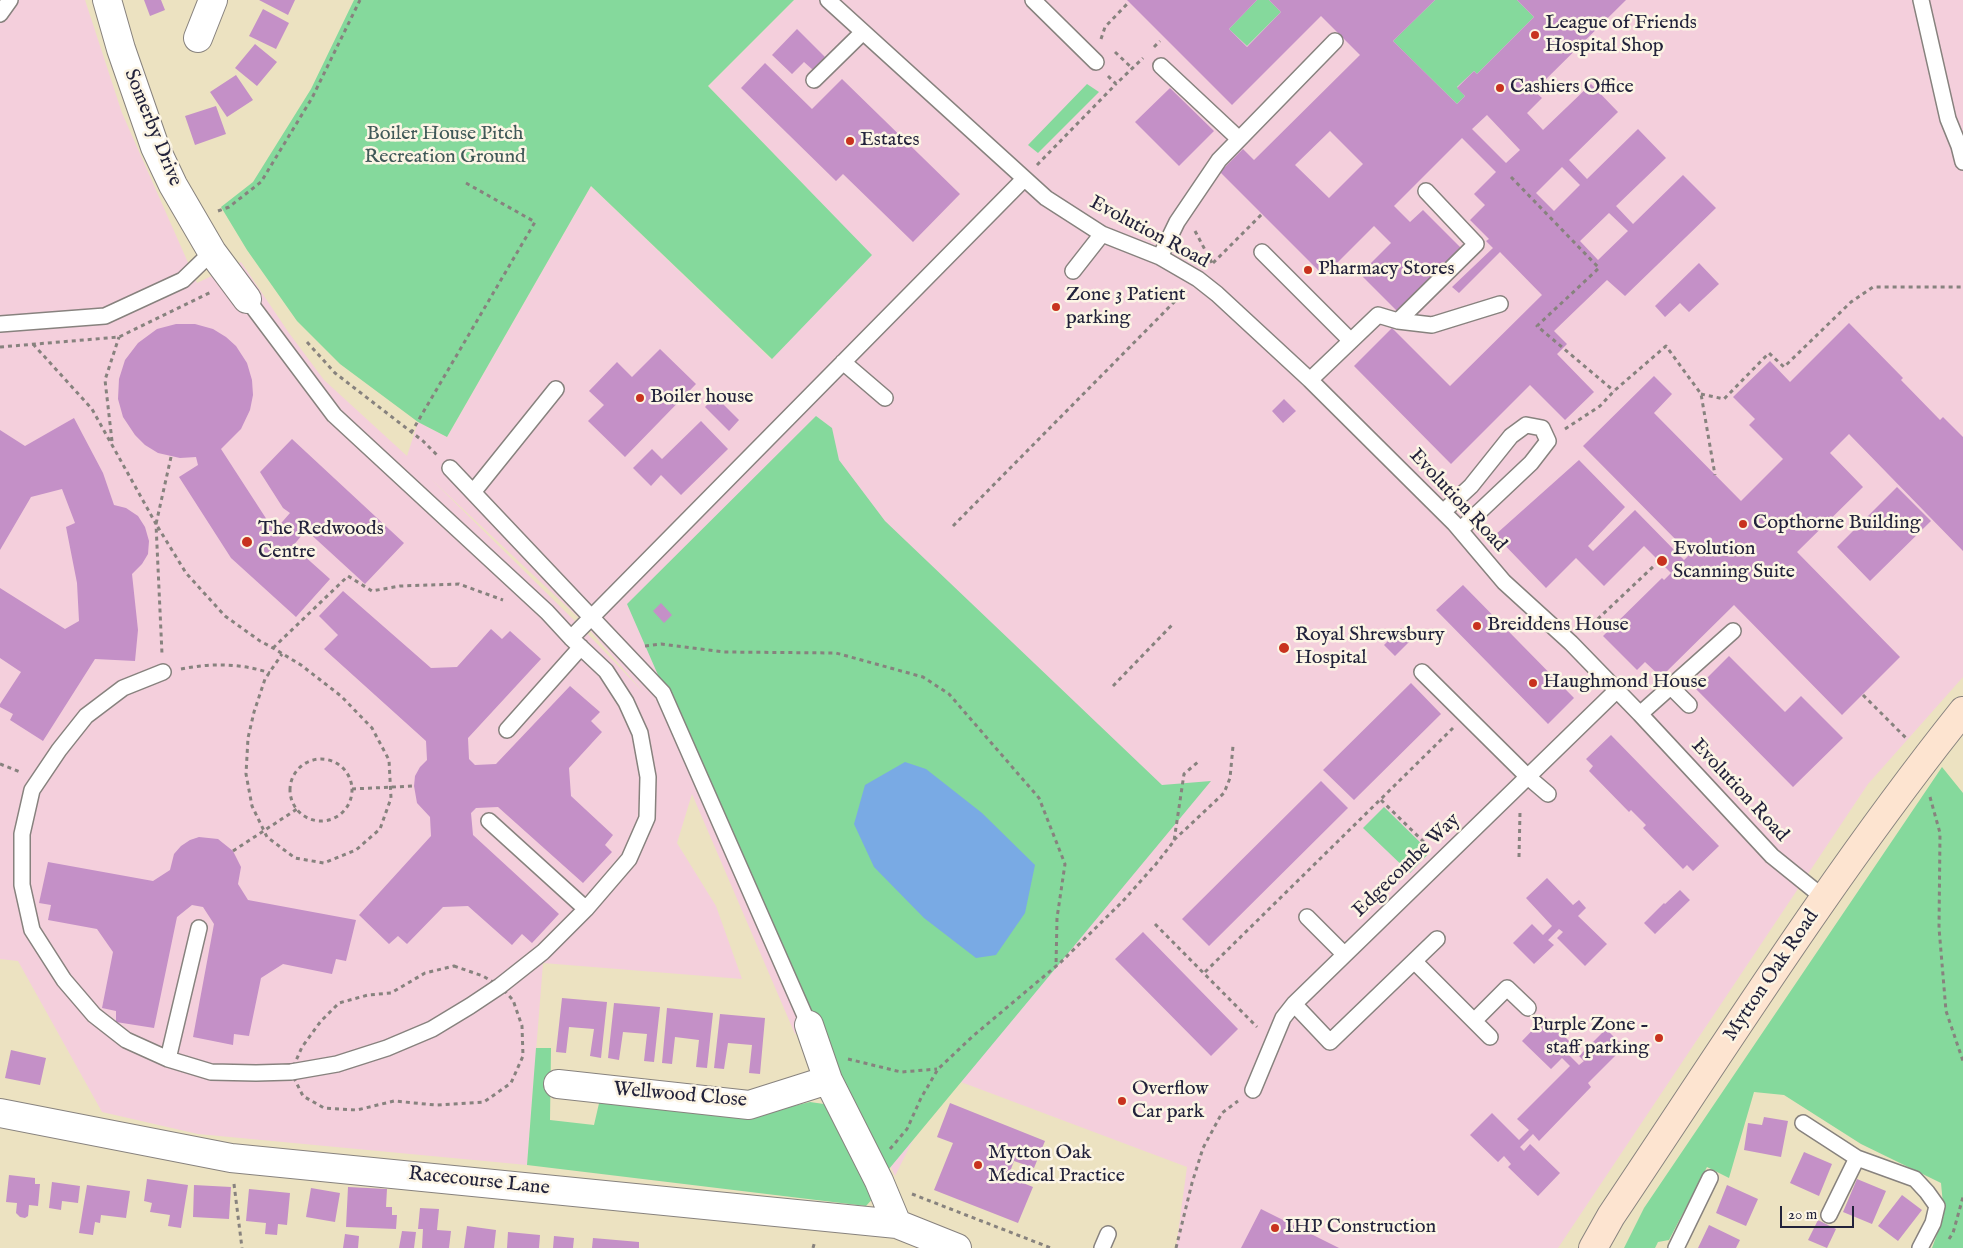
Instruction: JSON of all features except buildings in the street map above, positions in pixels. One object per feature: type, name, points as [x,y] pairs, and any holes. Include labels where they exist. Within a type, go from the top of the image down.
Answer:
[{"type":"main road","name":"Mytton Oak Road","points":[[1593,1248],[1611,1216],[1824,898],[1901,790],[1963,711]]},
{"type":"street","name":"Somerby Drive","points":[[107,0],[121,49],[155,147],[212,252],[247,299]]},
{"type":"street","points":[[198,38],[208,1]]},
{"type":"street","points":[[809,1025],[828,1080],[875,1172],[898,1224]]},
{"type":"street","name":"Wellwood Close","points":[[558,1084],[749,1105],[828,1080]]},
{"type":"street","name":"Racecourse Lane","points":[[0,1113],[231,1158],[898,1224],[957,1248]]},
{"type":"lane","points":[[0,14],[10,0]]},
{"type":"lane","name":"Evolution Road","points":[[828,0],[1046,198],[1102,234],[1160,257],[1198,279],[1217,294],[1310,380],[1443,512],[1504,582],[1571,643],[1772,856],[1824,898]]},
{"type":"lane","points":[[1033,0],[1096,62]]},
{"type":"lane","points":[[1921,0],[1948,119],[1961,146],[1963,162]]},
{"type":"lane","points":[[814,80],[863,32]]},
{"type":"lane","points":[[1160,257],[1177,222],[1219,160],[1335,41]]},
{"type":"lane","points":[[1162,66],[1238,139]]},
{"type":"lane","points":[[507,730],[576,643],[592,617],[844,362],[1021,175]]},
{"type":"lane","points":[[1398,321],[1476,244],[1426,192]]},
{"type":"lane","points":[[1073,271],[1102,234]]},
{"type":"lane","points":[[0,324],[105,316],[183,280],[212,252]]},
{"type":"lane","points":[[1262,252],[1351,341]]},
{"type":"lane","points":[[163,672],[123,688],[86,716],[59,750],[32,790],[22,834],[22,885],[32,930],[70,987],[94,1016],[126,1040],[168,1059],[211,1072],[256,1074],[291,1072],[337,1064],[387,1048],[432,1029],[500,986],[543,952],[586,909],[629,859],[646,818],[648,777],[640,733],[626,702],[606,671],[546,612],[334,415],[247,299]]},
{"type":"lane","points":[[1310,380],[1378,315],[1398,321],[1432,325],[1500,304]]},
{"type":"lane","points":[[844,362],[886,398]]},
{"type":"lane","points":[[474,491],[556,389]]},
{"type":"lane","points":[[1443,512],[1471,486],[1511,436],[1526,425],[1542,428],[1548,441],[1530,463],[1460,530]]},
{"type":"lane","points":[[450,468],[474,491],[663,693],[809,1025]]},
{"type":"lane","points":[[1640,714],[1734,631]]},
{"type":"lane","points":[[1422,672],[1466,716],[1524,780],[1548,794]]},
{"type":"lane","points":[[1671,687],[1689,705]]},
{"type":"lane","name":"Edgecombe Way","points":[[1253,1090],[1283,1018],[1294,1004],[1616,690]]},
{"type":"lane","points":[[490,821],[586,909]]},
{"type":"lane","points":[[1307,917],[1344,954]]},
{"type":"lane","points":[[168,1059],[199,928]]},
{"type":"lane","points":[[1294,1004],[1330,1042],[1436,939]]},
{"type":"lane","points":[[1414,961],[1490,1037]]},
{"type":"lane","points":[[1474,1022],[1508,988],[1528,1008]]},
{"type":"lane","points":[[1803,1123],[1857,1158],[1915,1180],[1927,1192],[1937,1206],[1933,1223],[1920,1248]]},
{"type":"lane","points":[[1829,1215],[1857,1158]]},
{"type":"lane","points":[[1676,1248],[1710,1178]]},
{"type":"path","points":[[194,221],[229,206],[261,182],[312,98],[360,0]]},
{"type":"path","points":[[1107,45],[1101,39],[1105,27],[1129,2]]},
{"type":"path","points":[[1153,48],[1160,41]]},
{"type":"path","points":[[1114,51],[1132,68]]},
{"type":"path","points":[[1021,175],[1033,168],[1146,55]]},
{"type":"path","points":[[1096,62],[1116,84]]},
{"type":"path","points":[[1511,177],[1599,268],[1537,326],[1614,391]]},
{"type":"path","points":[[411,432],[535,222],[466,183]]},
{"type":"path","points":[[1210,265],[1262,214]]},
{"type":"path","points":[[1701,394],[1724,399],[1770,353],[1784,367],[1851,302],[1873,286],[1963,287]]},
{"type":"path","points":[[953,526],[1187,288]]},
{"type":"path","points":[[112,443],[105,380],[119,337]]},
{"type":"path","points":[[302,337],[335,373],[423,441],[450,468]]},
{"type":"path","points":[[33,344],[92,408],[186,574],[225,616],[260,642],[273,648],[301,665],[341,696],[372,728],[388,760],[391,798],[380,829],[356,850],[324,863],[295,858],[267,837],[252,806],[246,774],[248,738],[265,679],[282,654]]},
{"type":"path","points":[[1548,441],[1600,406],[1614,391],[1666,346],[1701,394],[1715,475]]},
{"type":"path","points":[[171,457],[156,524],[163,672],[221,664],[250,666],[270,672]]},
{"type":"path","points":[[1584,632],[1656,564]]},
{"type":"path","points":[[273,648],[348,576],[372,591],[400,586],[459,584],[509,602]]},
{"type":"path","points":[[1113,686],[1173,624]]},
{"type":"path","points":[[623,650],[661,644],[724,652],[836,653],[923,677],[950,694],[1039,798],[1065,864],[1057,918],[1056,966]]},
{"type":"path","points":[[1862,695],[1907,738]]},
{"type":"path","points":[[1205,972],[1466,716]]},
{"type":"path","points":[[1051,1248],[875,1172],[907,1129],[921,1098],[938,1069],[973,1036],[1056,966],[1122,902],[1174,841],[1224,794],[1230,778],[1233,746]]},
{"type":"path","points":[[317,759],[328,760],[338,764],[346,771],[352,789],[347,807],[332,819],[322,821],[304,816],[292,800],[290,789],[292,779],[298,770],[306,763],[317,759]]},
{"type":"path","points":[[1174,841],[1184,774],[1199,761]]},
{"type":"path","points":[[1518,857],[1524,780]]},
{"type":"path","points":[[352,789],[414,786]]},
{"type":"path","points":[[1928,789],[1940,833],[1939,928],[1946,1011],[1963,1061]]},
{"type":"path","points":[[1381,799],[1443,860]]},
{"type":"path","points":[[233,851],[297,809]]},
{"type":"path","points":[[1156,924],[1272,1042]]},
{"type":"path","points":[[819,1054],[855,1060],[901,1072],[938,1069]]},
{"type":"path","points":[[1176,1248],[1203,1148],[1222,1113],[1253,1090]]},
{"type":"path","points":[[231,1158],[242,1248]]},
{"type":"shaded area","name":"Royal Shrewsbury Hospital","points":[[0,0],[85,0],[122,113],[197,283],[241,262],[289,333],[324,380],[407,456],[418,422],[447,437],[591,186],[771,359],[871,255],[708,86],[794,0],[1963,0],[1963,677],[1868,784],[1558,1248],[1176,1248],[1187,1167],[945,1076],[895,1176],[829,1025],[795,1034],[692,794],[677,843],[716,906],[742,979],[543,963],[527,1165],[198,1134],[102,1112],[18,961],[0,959]],"holes":[[[430,478],[580,619],[644,693],[582,628]]]},
{"type":"green space","name":"Boiler House Pitch Recreation Ground","points":[[354,0],[794,0],[708,86],[872,255],[772,359],[591,186],[447,437],[418,422],[340,364],[297,321],[247,250],[221,207],[253,182],[311,89]]},
{"type":"green space","points":[[1257,0],[1269,0],[1281,12],[1247,46],[1229,29]]},
{"type":"green space","points":[[1435,0],[1517,0],[1534,17],[1477,74],[1474,71],[1457,87],[1465,96],[1457,104],[1393,41]]},
{"type":"green space","points":[[1087,84],[1099,92],[1038,153],[1028,145]]},
{"type":"green space","points":[[816,416],[832,428],[839,460],[885,521],[1162,785],[1211,781],[879,1181],[627,604]]},
{"type":"green space","points":[[1942,767],[1963,793],[1963,1248],[1932,1248],[1944,1215],[1941,1183],[1861,1144],[1784,1095],[1754,1092],[1729,1178],[1707,1167],[1669,1240],[1658,1242],[1655,1248],[1624,1248],[1644,1208]]},
{"type":"green space","points":[[1384,807],[1430,852],[1410,873],[1363,828]]},
{"type":"green space","points":[[536,1048],[551,1048],[550,1120],[594,1125],[600,1099],[748,1117],[810,1102],[831,1105],[876,1195],[866,1206],[527,1165]]},
{"type":"water","points":[[905,762],[926,769],[982,813],[1035,865],[1025,913],[996,955],[976,958],[924,918],[874,867],[854,824],[865,785]]},
{"type":"place","name":"League of Friends Hospital Shop","points":[[1535,35]]},
{"type":"place","name":"Cashiers Office","points":[[1500,88]]},
{"type":"place","name":"Estates","points":[[850,141]]},
{"type":"place","name":"Pharmacy Stores","points":[[1308,270]]},
{"type":"place","name":"Zone 3 Patient parking","points":[[1056,307]]},
{"type":"place","name":"Boiler house","points":[[640,398]]},
{"type":"place","name":"Copthorne Building","points":[[1743,524]]},
{"type":"place","name":"The Redwoods Centre","points":[[247,542]]},
{"type":"place","name":"Evolution Scanning Suite","points":[[1662,561]]},
{"type":"place","name":"Breiddens House","points":[[1477,626]]},
{"type":"place","name":"Royal Shrewsbury Hospital","points":[[1284,648]]},
{"type":"place","name":"Haughmond House","points":[[1533,683]]},
{"type":"place","name":"Purple Zone - staff parking","points":[[1659,1038]]},
{"type":"place","name":"Overflow Car park","points":[[1122,1101]]},
{"type":"place","name":"Mytton Oak Medical Practice","points":[[978,1165]]},
{"type":"place","name":"IHP Construction","points":[[1275,1228]]}]
